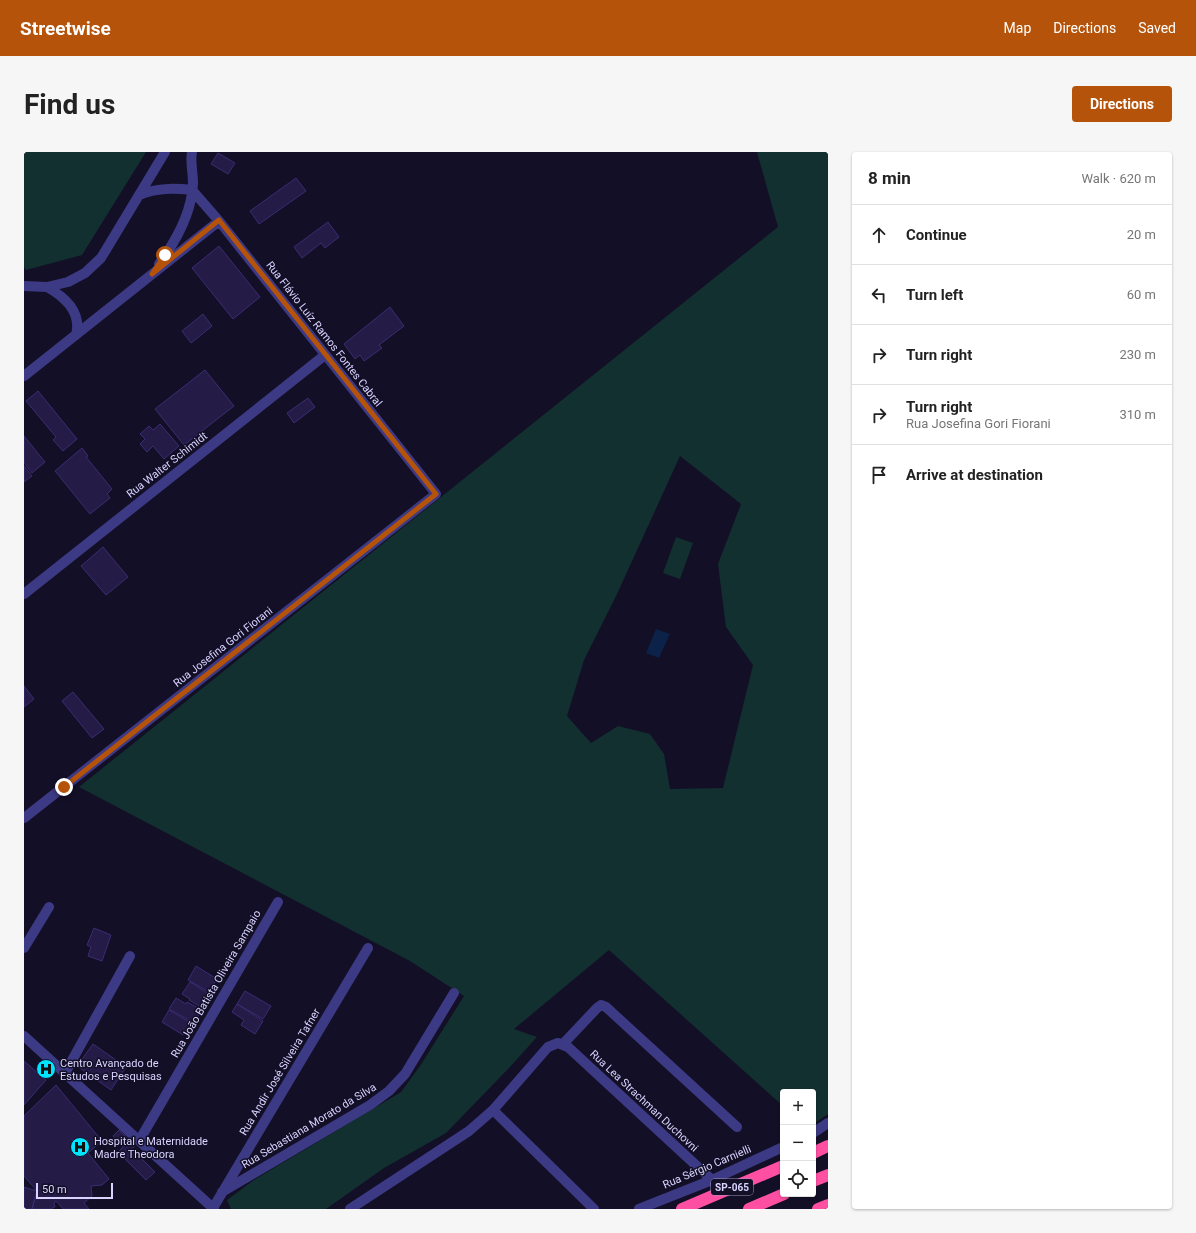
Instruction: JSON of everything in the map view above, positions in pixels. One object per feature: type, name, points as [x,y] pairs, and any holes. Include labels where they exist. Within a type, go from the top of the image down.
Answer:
[{"type":"highway","points":[[816,1152],[828,1146]]},
{"type":"highway","name":"SP-065","points":[[682,1209],[780,1167]]},
{"type":"highway","points":[[816,1180],[828,1174]]},
{"type":"highway","name":"SP-065","points":[[749,1209],[780,1196]]},
{"type":"highway","points":[[818,1209],[828,1205]]},
{"type":"street","points":[[24,286],[47,287],[68,282],[85,273],[101,258],[165,152]]},
{"type":"street","points":[[152,274],[176,237],[186,216],[192,190],[192,152]]},
{"type":"street","points":[[139,194],[165,188],[192,190]]},
{"type":"street","name":"Rua Flávio Luíz Ramos Fontes Cabral","points":[[192,190],[219,220],[436,494]]},
{"type":"street","points":[[24,376],[219,220]]},
{"type":"street","points":[[47,287],[58,293],[73,309],[78,327],[76,335]]},
{"type":"street","name":"Rua Walter Schimidt","points":[[24,594],[325,355]]},
{"type":"street","name":"Rua Josefina Gori Fiorani","points":[[24,818],[436,494]]},
{"type":"street","name":"Rua João Batista Oliveira Sampaio","points":[[139,1141],[278,902]]},
{"type":"street","points":[[24,948],[50,907]]},
{"type":"street","name":"Rua Andir José Silveira Tafner","points":[[213,1209],[368,948]]},
{"type":"street","points":[[65,1073],[130,956]]},
{"type":"street","name":"Rua Sebastiana Morato da Silva","points":[[222,1192],[370,1105],[389,1091],[405,1074],[454,993]]},
{"type":"street","points":[[350,1209],[469,1131],[493,1110],[548,1047],[561,1044],[601,1005],[606,1007],[737,1128]]},
{"type":"street","points":[[24,1036],[213,1209]]},
{"type":"street","name":"Rua Lea Strachman Duchovni","points":[[561,1044],[568,1047],[712,1180]]},
{"type":"street","points":[[493,1110],[594,1209]]},
{"type":"street","points":[[816,1131],[828,1123]]},
{"type":"street","name":"Rua Sérgio Carnielli","points":[[639,1209],[712,1180],[780,1148]]},
{"type":"green space","points":[[24,152],[146,152],[82,255],[26,270],[24,267]]},
{"type":"green space","points":[[757,152],[828,152],[828,1114],[816,1122],[816,1089],[780,1089],[780,1103],[609,950],[514,1029],[537,1037],[446,1133],[384,1168],[326,1209],[231,1209],[227,1200],[254,1180],[401,1092],[420,1066],[464,996],[410,961],[79,787],[778,227]],"holes":[[[680,456],[741,504],[718,564],[726,627],[753,665],[723,788],[670,789],[664,754],[650,734],[618,726],[591,743],[567,716],[584,660],[617,594]]]},
{"type":"green space","points":[[676,537],[693,543],[680,579],[663,573]]},
{"type":"water","points":[[656,629],[670,634],[659,658],[646,653]]},
{"type":"building","points":[[218,153],[235,163],[228,174],[211,164]]},
{"type":"building","points":[[296,178],[306,191],[259,224],[250,211]]},
{"type":"building","points":[[328,222],[339,237],[325,248],[321,243],[302,258],[294,247]]},
{"type":"building","points":[[219,246],[260,297],[233,319],[192,268]]},
{"type":"building","points":[[390,307],[404,326],[379,345],[382,348],[364,361],[360,355],[355,359],[344,344]]},
{"type":"building","points":[[203,314],[212,326],[191,343],[182,331]]},
{"type":"building","points":[[205,370],[234,406],[184,445],[155,409]]},
{"type":"building","points":[[38,391],[77,439],[63,451],[53,440],[56,437],[26,401]]},
{"type":"building","points":[[308,398],[315,407],[294,423],[287,413]]},
{"type":"building","points":[[160,424],[179,446],[164,459],[153,446],[147,452],[140,444],[145,439],[140,434],[149,426],[153,430]]},
{"type":"building","points":[[24,436],[45,462],[32,473],[24,463]]},
{"type":"building","points":[[82,448],[88,456],[86,457],[112,489],[107,494],[110,498],[90,514],[55,471]]},
{"type":"building","points":[[24,466],[32,476],[24,482]]},
{"type":"building","points":[[103,547],[128,577],[106,595],[81,566]]},
{"type":"building","points":[[24,686],[34,699],[24,707]]},
{"type":"building","points":[[73,692],[104,729],[92,738],[62,701]]},
{"type":"building","points":[[94,928],[111,935],[102,961],[88,956],[91,947],[87,945]]},
{"type":"building","points":[[196,966],[217,979],[209,992],[188,980]]},
{"type":"building","points":[[190,982],[209,994],[201,1007],[182,994]]},
{"type":"building","points":[[245,991],[271,1006],[263,1019],[237,1004]]},
{"type":"building","points":[[176,998],[186,1004],[187,1002],[202,1010],[194,1023],[169,1009]]},
{"type":"building","points":[[237,1004],[263,1021],[255,1034],[241,1025],[244,1020],[232,1012]]},
{"type":"building","points":[[169,1010],[191,1023],[183,1035],[162,1022]]},
{"type":"building","points":[[93,1044],[126,1067],[111,1090],[77,1066]]},
{"type":"building","points":[[24,1061],[46,1080],[24,1105]]},
{"type":"building","points":[[56,1085],[102,1141],[88,1153],[109,1179],[102,1185],[91,1186],[92,1196],[84,1203],[89,1209],[63,1209],[56,1201],[54,1203],[55,1207],[51,1209],[32,1209],[37,1191],[24,1176],[24,1116]]},
{"type":"building","points":[[119,1130],[135,1146],[132,1149],[155,1172],[146,1180],[118,1152],[123,1147],[113,1136]]},
{"type":"building","points":[[24,1187],[37,1191],[32,1209],[24,1209]]},
{"type":"place","name":"Centro Avançado de Estudos e Pesquisas","points":[[46,1069]]},
{"type":"place","name":"Hospital e Maternidade Madre Theodora","points":[[80,1147]]},
{"type":"route","points":[[64,787],[436,494],[219,220],[152,274],[165,255]]}]
